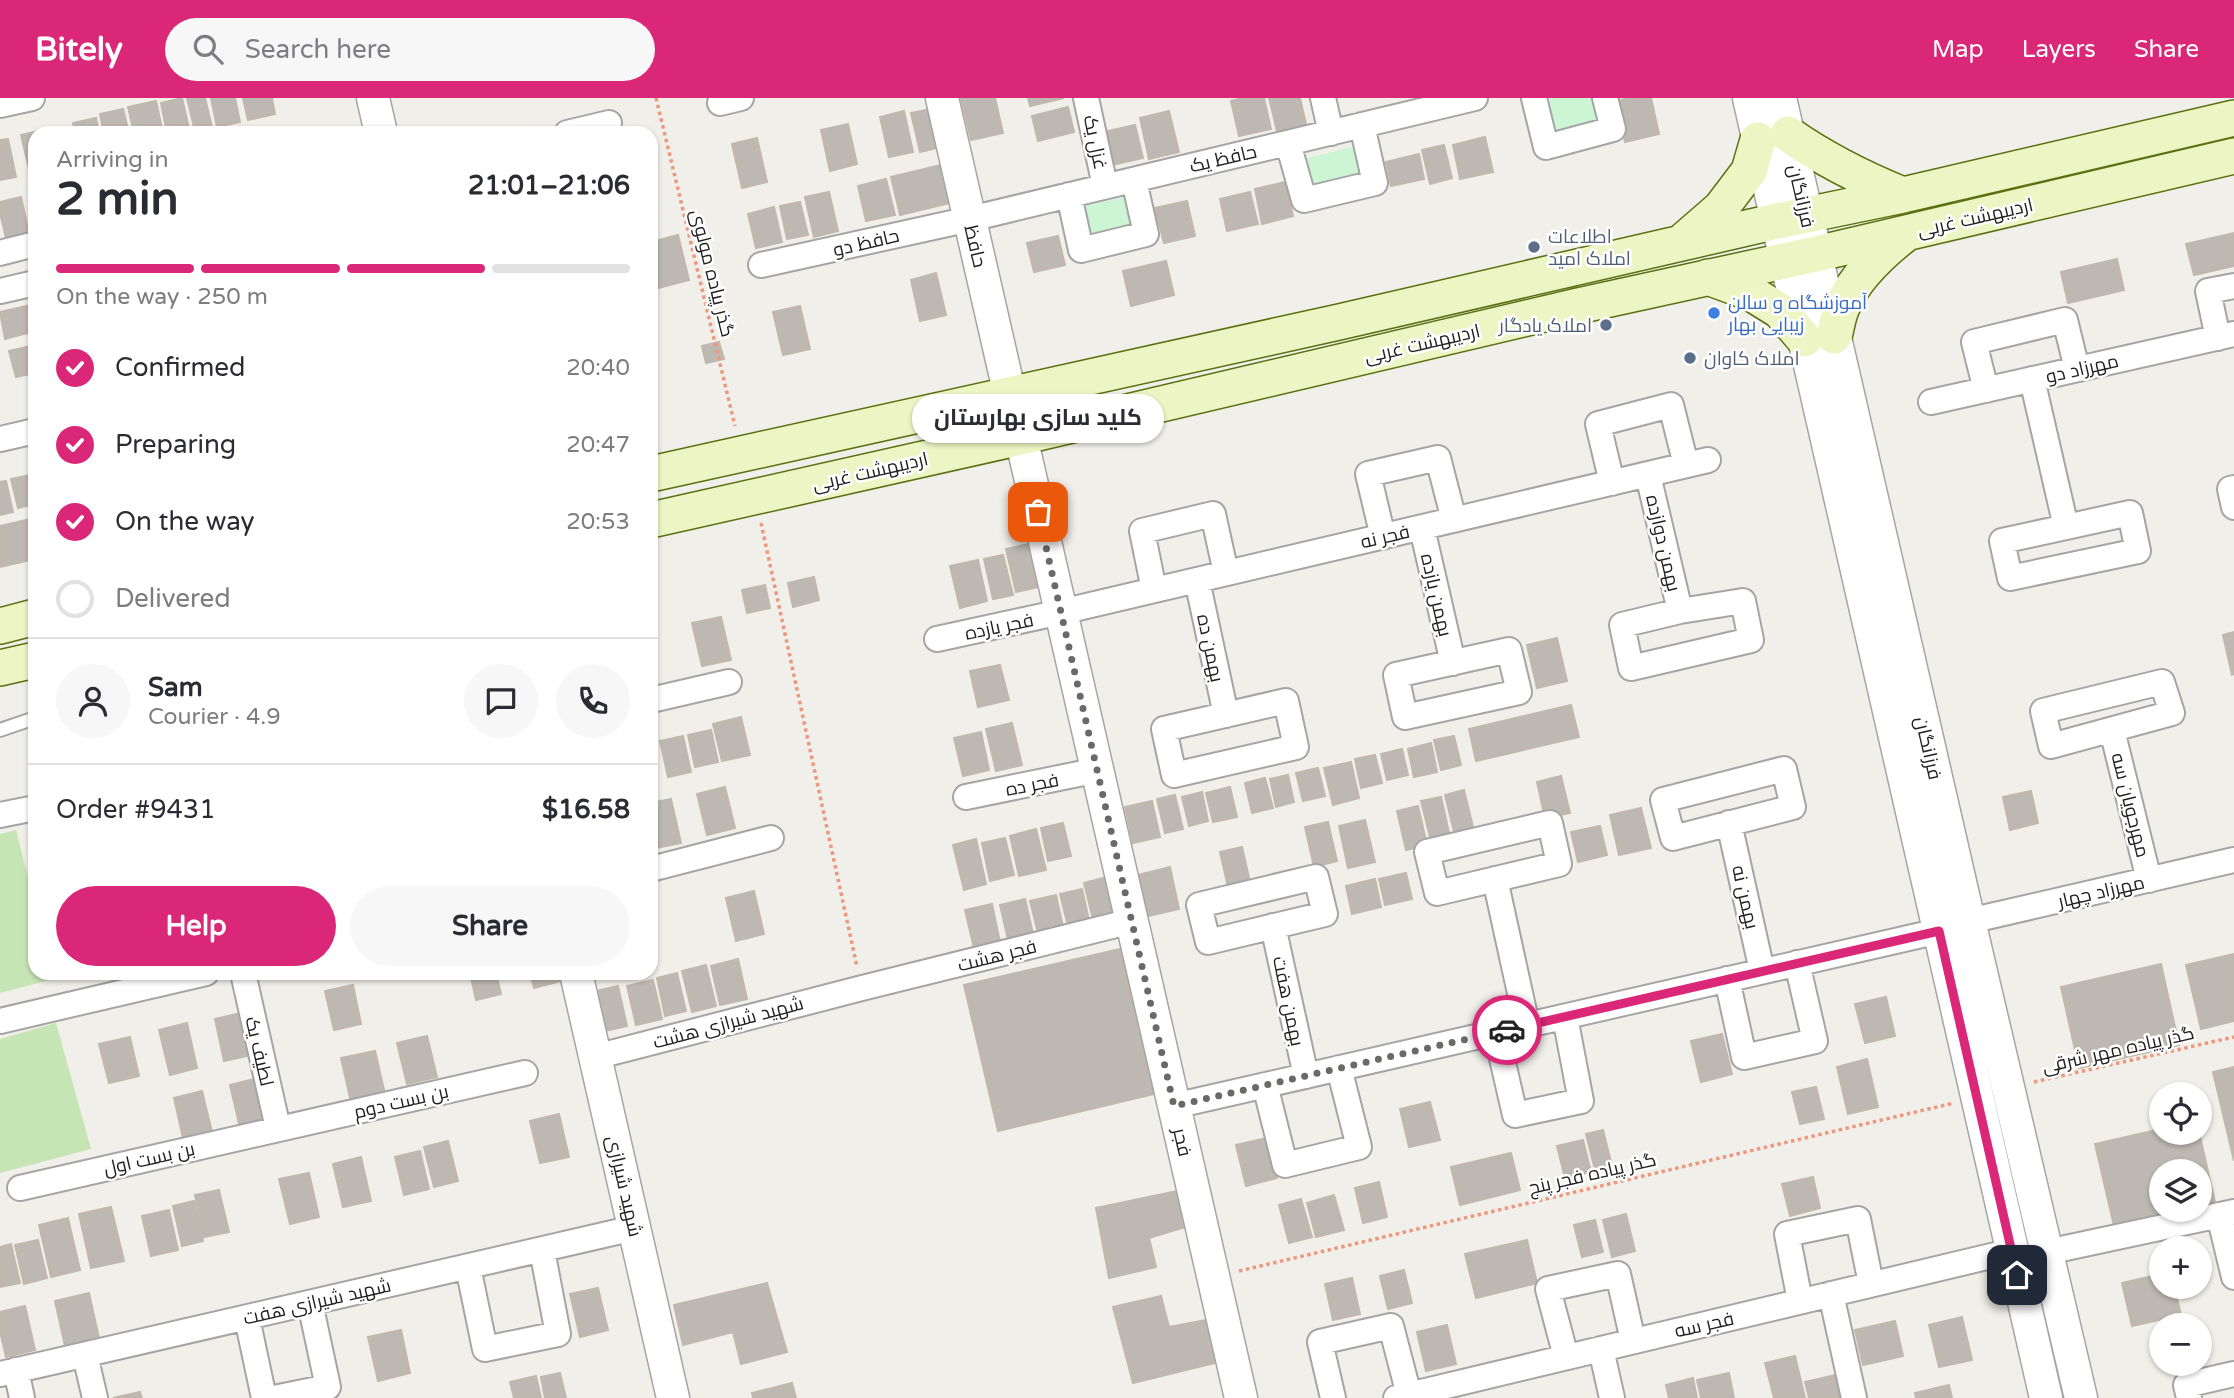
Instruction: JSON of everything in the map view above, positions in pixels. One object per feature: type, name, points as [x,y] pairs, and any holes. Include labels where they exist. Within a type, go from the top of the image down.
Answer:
[{"type":"main road","name":"اردیبهشت غربی","points":[[658,472],[1903,195],[2234,118]]},
{"type":"main road","points":[[1678,244],[1721,208],[1773,137],[1903,195]]},
{"type":"main road","name":"اردیبهشت غربی","points":[[658,518],[1708,277],[1801,258],[2234,156]]},
{"type":"main road","points":[[1708,277],[1751,293],[1819,338],[1857,281],[1881,253],[1908,232]]},
{"type":"main road","points":[[0,626],[28,619]]},
{"type":"main road","points":[[0,668],[28,662]]},
{"type":"street","points":[[0,106],[32,98]]},
{"type":"street","points":[[373,98],[379,126]]},
{"type":"street","name":"حافظ","points":[[942,98],[1010,395]]},
{"type":"street","name":"غزل یک","points":[[1086,98],[1105,187]]},
{"type":"street","points":[[1323,98],[1331,133]]},
{"type":"street","name":"حافظ یک","points":[[970,219],[1475,98]]},
{"type":"street","points":[[1534,98],[1546,147],[1613,129],[1605,98]]},
{"type":"street","name":"فرزانگان","points":[[1749,98],[1773,137],[1792,218],[1819,338],[1939,931],[2046,1398]]},
{"type":"street","name":"فرزانگان","points":[[1773,137],[1780,98]]},
{"type":"street","points":[[596,126],[609,123]]},
{"type":"street","points":[[1288,143],[1304,200],[1376,183],[1362,125]]},
{"type":"street","points":[[1069,195],[1081,250],[1146,234],[1134,180]]},
{"type":"street","name":"حافظ دو","points":[[761,265],[970,219]]},
{"type":"street","points":[[0,253],[28,246]]},
{"type":"street","points":[[0,291],[28,285]]},
{"type":"street","points":[[2226,336],[2208,292],[2234,286]]},
{"type":"street","points":[[1986,390],[1973,342],[2064,320],[2077,369]]},
{"type":"street","name":"مهرزاد دو","points":[[1931,402],[2226,336]]},
{"type":"street","name":"فرزانگان","points":[[1819,338],[1969,921],[2081,1398]]},
{"type":"street","points":[[2032,379],[2066,527]]},
{"type":"street","name":"فجر نه","points":[[1061,612],[1422,528],[1697,463],[1671,405],[1598,424],[1612,483]]},
{"type":"street","points":[[0,439],[28,433]]},
{"type":"street","name":"فجر","points":[[1021,437],[1241,1398]]},
{"type":"street","points":[[1383,537],[1368,474],[1438,457],[1454,520]]},
{"type":"street","name":"بهمن دوازده","points":[[1648,475],[1680,611]]},
{"type":"street","points":[[2234,488],[2230,489],[2234,507]]},
{"type":"street","points":[[2130,513],[2138,551],[2010,578],[2001,541],[2066,527],[2130,513]]},
{"type":"street","points":[[1154,590],[1142,531],[1213,514],[1226,573]]},
{"type":"street","name":"بهمن یازده","points":[[1422,528],[1452,663]]},
{"type":"street","name":"بهمن ده","points":[[1197,580],[1226,715]]},
{"type":"street","points":[[1743,601],[1751,640],[1631,668],[1622,625],[1680,611],[1743,601]]},
{"type":"street","name":"فجر یازده","points":[[937,639],[1061,612]]},
{"type":"street","points":[[1509,650],[1518,692],[1405,717],[1396,675],[1452,663],[1509,650]]},
{"type":"street","points":[[658,698],[729,682]]},
{"type":"street","points":[[2162,682],[2172,713],[2112,730],[2051,746],[2043,711],[2162,682]]},
{"type":"street","points":[[1286,701],[1296,747],[1174,775],[1164,729],[1226,715],[1286,701]]},
{"type":"street","name":"مهرجویان سه","points":[[2112,730],[2149,880]]},
{"type":"street","points":[[1784,769],[1793,807],[1729,823],[1673,838],[1663,800],[1784,769]]},
{"type":"street","name":"فجر ده","points":[[966,797],[1098,770]]},
{"type":"street","points":[[0,815],[28,809]]},
{"type":"street","points":[[1550,823],[1559,864],[1494,879],[1437,892],[1427,852],[1550,823]]},
{"type":"street","name":"بهمن نه","points":[[1729,823],[1762,971]]},
{"type":"street","points":[[658,867],[772,838]]},
{"type":"street","name":"مهرزاد چهار","points":[[1969,921],[2234,860]]},
{"type":"street","points":[[1316,877],[1325,914],[1273,926],[1208,942],[1199,905],[1316,877]]},
{"type":"street","points":[[1494,879],[1527,1025]]},
{"type":"street","name":"فجر هشت","points":[[862,988],[1132,921]]},
{"type":"street","name":"بهمن هفت","points":[[1273,926],[1306,1076]]},
{"type":"street","points":[[1174,1106],[1939,931]]},
{"type":"street","points":[[1727,979],[1744,1057],[1815,1041],[1797,963]]},
{"type":"street","points":[[0,1021],[176,980]]},
{"type":"street","name":"لطیف یک","points":[[245,980],[278,1128]]},
{"type":"street","name":"شهید شیرازی","points":[[578,980],[673,1398]]},
{"type":"street","name":"شهید شیرازی هشت","points":[[595,1057],[862,988]]},
{"type":"street","points":[[1496,1032],[1515,1115],[1581,1101],[1565,1017]]},
{"type":"street","points":[[1265,1085],[1285,1165],[1359,1147],[1339,1068]]},
{"type":"street","name":"بن بست دوم","points":[[278,1128],[524,1073]]},
{"type":"street","name":"بن بست اول","points":[[20,1188],[278,1128]]},
{"type":"street","points":[[2047,1252],[2226,1213],[2234,1277]]},
{"type":"street","points":[[1800,1301],[1787,1234],[1858,1219],[1871,1284]]},
{"type":"street","name":"شهید شیرازی هفت","points":[[8,1372],[634,1228]]},
{"type":"street","points":[[468,1267],[485,1349],[558,1334],[542,1250]]},
{"type":"street","name":"فجر سه","points":[[1402,1396],[2012,1251]]},
{"type":"street","points":[[1566,1357],[1548,1289],[1618,1274],[1633,1341]]},
{"type":"street","points":[[1831,1294],[1854,1398]]},
{"type":"street","points":[[274,1398],[328,1387],[310,1303]]},
{"type":"street","points":[[247,1318],[264,1398]]},
{"type":"street","points":[[1333,1398],[1320,1342],[1391,1326],[1402,1396]]},
{"type":"street","points":[[1601,1349],[1612,1398]]},
{"type":"street","points":[[85,1354],[95,1398]]},
{"type":"street","points":[[8,1372],[22,1398]]},
{"type":"street","points":[[2189,1398],[2186,1385],[2234,1374]]},
{"type":"lane","points":[[0,730],[28,720]]},
{"type":"path","name":"گذر پیاده مولوی","points":[[656,98],[742,454]]},
{"type":"path","points":[[755,497],[862,988]]},
{"type":"path","name":"گذر پیاده مهر شرقی","points":[[2008,1088],[2234,1037]]},
{"type":"path","name":"گذر پیاده فجر پنج","points":[[1213,1277],[1977,1097]]},
{"type":"green space","points":[[1554,98],[1597,98],[1603,122],[1549,135],[1541,101]]},
{"type":"green space","points":[[1356,146],[1365,179],[1311,192],[1303,159]]},
{"type":"green space","points":[[1131,196],[1138,231],[1086,242],[1078,207]]},
{"type":"green space","points":[[16,830],[28,877],[28,980],[50,980],[0,993],[0,834]]},
{"type":"green space","points":[[56,1023],[91,1149],[0,1173],[0,1039]]},
{"type":"building","points":[[182,98],[188,126],[166,126],[161,103]]},
{"type":"building","points":[[187,98],[205,98],[212,126],[194,126]]},
{"type":"building","points":[[211,98],[235,98],[240,122],[217,126]]},
{"type":"building","points":[[243,98],[272,98],[275,114],[248,120]]},
{"type":"building","points":[[961,98],[995,98],[1003,133],[971,140]]},
{"type":"building","points":[[1028,98],[1064,98],[1030,106]]},
{"type":"building","points":[[1264,98],[1271,129],[1239,136],[1231,101]]},
{"type":"building","points":[[1269,98],[1300,98],[1306,124],[1277,131]]},
{"type":"building","points":[[1651,98],[1659,134],[1625,142],[1616,101]]},
{"type":"building","points":[[156,101],[161,126],[132,126],[128,107]]},
{"type":"building","points":[[1068,107],[1074,132],[1038,141],[1032,116]]},
{"type":"building","points":[[123,109],[127,126],[103,126],[100,114]]},
{"type":"building","points":[[932,109],[941,147],[920,152],[911,113]]},
{"type":"building","points":[[904,111],[913,152],[889,157],[880,117]]},
{"type":"building","points":[[1169,111],[1179,152],[1149,159],[1140,118]]},
{"type":"building","points":[[96,118],[98,126],[74,126],[73,123]]},
{"type":"building","points":[[848,124],[857,164],[830,171],[821,130]]},
{"type":"building","points":[[1135,125],[1143,158],[1112,165],[1104,132]]},
{"type":"building","points":[[28,133],[28,165],[21,135]]},
{"type":"building","points":[[1485,137],[1493,172],[1460,179],[1453,145]]},
{"type":"building","points":[[757,138],[767,182],[742,188],[732,144]]},
{"type":"building","points":[[8,139],[16,177],[0,180],[0,140]]},
{"type":"building","points":[[1444,145],[1452,178],[1430,184],[1422,150]]},
{"type":"building","points":[[1419,154],[1424,179],[1391,186],[1386,162]]},
{"type":"building","points":[[941,165],[950,203],[900,215],[891,177]]},
{"type":"building","points":[[886,179],[895,215],[866,221],[858,186]]},
{"type":"building","points":[[1285,182],[1293,216],[1262,224],[1255,189]]},
{"type":"building","points":[[829,192],[838,231],[814,237],[805,197]]},
{"type":"building","points":[[1250,192],[1258,224],[1227,231],[1220,199]]},
{"type":"building","points":[[21,197],[28,233],[6,238],[0,202]]},
{"type":"building","points":[[1187,201],[1195,236],[1164,243],[1155,208]]},
{"type":"building","points":[[800,202],[808,235],[787,239],[780,206]]},
{"type":"building","points":[[774,207],[782,242],[756,248],[748,214]]},
{"type":"building","points":[[2234,233],[2234,266],[2194,275],[2186,244]]},
{"type":"building","points":[[678,235],[689,280],[658,288],[658,240]]},
{"type":"building","points":[[1058,236],[1065,265],[1034,272],[1027,243]]},
{"type":"building","points":[[2117,259],[2124,290],[2068,303],[2061,272]]},
{"type":"building","points":[[1166,261],[1174,295],[1131,306],[1123,271]]},
{"type":"building","points":[[936,273],[946,315],[920,321],[911,280]]},
{"type":"building","points":[[28,306],[28,333],[5,339],[0,312]]},
{"type":"building","points":[[800,306],[810,349],[783,355],[773,312]]},
{"type":"building","points":[[719,342],[724,359],[706,363],[702,346]]},
{"type":"building","points":[[28,347],[28,374],[16,377],[9,351]]},
{"type":"building","points":[[28,475],[28,506],[18,508],[11,479]]},
{"type":"building","points":[[6,481],[13,512],[0,515],[0,482]]},
{"type":"building","points":[[28,520],[28,561],[0,567],[0,526]]},
{"type":"building","points":[[1029,544],[1039,587],[1016,592],[1006,549]]},
{"type":"building","points":[[1003,555],[1013,595],[993,599],[984,559]]},
{"type":"building","points":[[978,560],[987,601],[960,608],[950,566]]},
{"type":"building","points":[[814,577],[819,600],[793,607],[788,583]]},
{"type":"building","points":[[765,585],[770,608],[747,613],[742,590]]},
{"type":"building","points":[[721,617],[731,660],[702,666],[692,623]]},
{"type":"building","points":[[2234,632],[2234,674],[2232,675],[2223,635]]},
{"type":"building","points":[[1557,638],[1567,681],[1537,688],[1527,645]]},
{"type":"building","points":[[1000,665],[1009,700],[978,707],[970,671]]},
{"type":"building","points":[[1571,705],[1579,737],[1476,761],[1469,729]]},
{"type":"building","points":[[741,717],[750,755],[722,761],[713,724]]},
{"type":"building","points":[[1012,723],[1022,765],[996,771],[986,729]]},
{"type":"building","points":[[711,730],[718,762],[695,767],[688,735]]},
{"type":"building","points":[[981,732],[989,770],[963,776],[954,738]]},
{"type":"building","points":[[683,736],[691,772],[668,777],[660,741]]},
{"type":"building","points":[[1454,736],[1461,765],[1441,770],[1434,740]]},
{"type":"building","points":[[1431,743],[1437,772],[1414,777],[1408,749]]},
{"type":"building","points":[[1402,749],[1408,775],[1387,780],[1381,754]]},
{"type":"building","points":[[1375,755],[1382,783],[1361,788],[1355,759]]},
{"type":"building","points":[[1351,762],[1359,798],[1333,805],[1324,768]]},
{"type":"building","points":[[1318,768],[1325,796],[1303,801],[1296,773]]},
{"type":"building","points":[[1288,775],[1294,802],[1276,807],[1270,779]]},
{"type":"building","points":[[1561,776],[1570,813],[1545,818],[1537,782]]},
{"type":"building","points":[[1265,778],[1273,808],[1252,813],[1245,783]]},
{"type":"building","points":[[725,787],[735,828],[707,835],[697,794]]},
{"type":"building","points":[[1230,787],[1237,817],[1213,822],[1206,793]]},
{"type":"building","points":[[1464,790],[1474,831],[1455,836],[1445,795]]},
{"type":"building","points":[[2031,791],[2038,823],[2010,830],[2003,797]]},
{"type":"building","points":[[1202,792],[1208,821],[1189,826],[1182,797]]},
{"type":"building","points":[[1175,795],[1183,829],[1165,833],[1157,799]]},
{"type":"building","points":[[1441,797],[1450,837],[1431,841],[1421,801]]},
{"type":"building","points":[[671,799],[681,843],[658,848],[658,802]]},
{"type":"building","points":[[1152,801],[1160,837],[1133,843],[1125,807]]},
{"type":"building","points":[[1418,806],[1427,845],[1406,850],[1397,811]]},
{"type":"building","points":[[1641,808],[1651,848],[1619,855],[1610,815]]},
{"type":"building","points":[[1365,820],[1375,862],[1348,868],[1339,826]]},
{"type":"building","points":[[1328,822],[1337,861],[1314,867],[1305,827]]},
{"type":"building","points":[[1063,823],[1071,856],[1048,861],[1041,828]]},
{"type":"building","points":[[1600,826],[1607,855],[1578,862],[1571,832]]},
{"type":"building","points":[[1036,829],[1046,870],[1019,876],[1010,836]]},
{"type":"building","points":[[1005,838],[1014,875],[990,881],[982,843]]},
{"type":"building","points":[[976,839],[986,884],[964,890],[953,845]]},
{"type":"building","points":[[1242,847],[1250,882],[1228,887],[1220,852]]},
{"type":"building","points":[[1170,867],[1179,909],[1148,916],[1138,875]]},
{"type":"building","points":[[1406,873],[1412,899],[1385,905],[1379,879]]},
{"type":"building","points":[[1107,877],[1115,914],[1093,919],[1084,883]]},
{"type":"building","points":[[1375,879],[1381,907],[1352,914],[1346,886]]},
{"type":"building","points":[[1082,889],[1090,925],[1069,930],[1060,894]]},
{"type":"building","points":[[754,891],[764,934],[736,941],[726,898]]},
{"type":"building","points":[[1056,895],[1064,931],[1039,937],[1030,901]]},
{"type":"building","points":[[1025,899],[1034,938],[1009,944],[1000,905]]},
{"type":"building","points":[[992,904],[1000,942],[974,948],[965,910]]},
{"type":"building","points":[[1120,949],[1154,1094],[998,1131],[964,985]]},
{"type":"building","points":[[2234,954],[2234,1021],[2201,1029],[2186,965]]},
{"type":"building","points":[[738,959],[747,999],[720,1005],[711,966]]},
{"type":"building","points":[[2161,964],[2179,1045],[2079,1068],[2061,987]]},
{"type":"building","points":[[706,965],[716,1006],[692,1012],[682,971]]},
{"type":"building","points":[[677,973],[686,1011],[665,1016],[658,978]]},
{"type":"building","points":[[472,980],[498,980],[501,994],[476,1000]]},
{"type":"building","points":[[532,980],[561,980],[561,981],[534,988]]},
{"type":"building","points":[[653,980],[662,1019],[636,1025],[627,986]]},
{"type":"building","points":[[353,985],[361,1024],[334,1030],[325,991]]},
{"type":"building","points":[[618,986],[627,1026],[605,1031],[596,991]]},
{"type":"building","points":[[1886,997],[1895,1036],[1865,1043],[1855,1004]]},
{"type":"building","points":[[241,1013],[251,1055],[224,1061],[215,1019]]},
{"type":"building","points":[[187,1023],[197,1068],[170,1075],[159,1030]]},
{"type":"building","points":[[1722,1034],[1732,1074],[1701,1082],[1691,1041]]},
{"type":"building","points":[[427,1036],[437,1077],[407,1084],[397,1043]]},
{"type":"building","points":[[130,1037],[139,1076],[109,1083],[99,1044]]},
{"type":"building","points":[[375,1051],[385,1094],[351,1102],[341,1058]]},
{"type":"building","points":[[1867,1059],[1878,1107],[1848,1114],[1837,1067]]},
{"type":"building","points":[[2234,1067],[2234,1161],[2213,1072]]},
{"type":"building","points":[[258,1078],[268,1122],[240,1128],[230,1085]]},
{"type":"building","points":[[1816,1087],[1824,1119],[1800,1124],[1792,1092]]},
{"type":"building","points":[[202,1091],[212,1132],[183,1138],[174,1098]]},
{"type":"building","points":[[1430,1102],[1440,1140],[1409,1147],[1400,1109]]},
{"type":"building","points":[[559,1114],[569,1157],[540,1163],[530,1121]]},
{"type":"building","points":[[1603,1130],[1612,1166],[1595,1170],[1586,1134]]},
{"type":"building","points":[[2149,1132],[2149,1145],[2202,1145],[2205,1159],[2149,1159],[2149,1218],[2114,1226],[2095,1144]]},
{"type":"building","points":[[1267,1138],[1277,1178],[1246,1186],[1236,1145]]},
{"type":"building","points":[[1583,1140],[1591,1172],[1565,1178],[1557,1146]]},
{"type":"building","points":[[448,1141],[458,1181],[434,1187],[424,1147]]},
{"type":"building","points":[[420,1151],[429,1189],[404,1195],[395,1157]]},
{"type":"building","points":[[1511,1153],[1520,1190],[1460,1205],[1451,1167]]},
{"type":"building","points":[[361,1157],[371,1201],[343,1207],[333,1164]]},
{"type":"building","points":[[309,1173],[319,1217],[290,1224],[279,1179]]},
{"type":"building","points":[[1813,1177],[1820,1208],[1790,1216],[1782,1184]]},
{"type":"building","points":[[1379,1182],[1387,1217],[1363,1223],[1355,1188]]},
{"type":"building","points":[[1187,1189],[1195,1224],[1149,1238],[1156,1267],[1109,1278],[1096,1208]]},
{"type":"building","points":[[219,1190],[229,1232],[204,1237],[195,1195]]},
{"type":"building","points":[[1334,1195],[1344,1230],[1316,1237],[1307,1203]]},
{"type":"building","points":[[1301,1199],[1312,1237],[1289,1243],[1279,1205]]},
{"type":"building","points":[[194,1201],[203,1241],[182,1246],[173,1206]]},
{"type":"building","points":[[111,1207],[124,1261],[91,1268],[79,1214]]},
{"type":"building","points":[[169,1210],[178,1250],[151,1256],[142,1216]]},
{"type":"building","points":[[1626,1214],[1635,1251],[1612,1257],[1603,1220]]},
{"type":"building","points":[[68,1218],[80,1270],[51,1277],[39,1225]]},
{"type":"building","points":[[1595,1220],[1603,1252],[1582,1257],[1574,1225]]},
{"type":"building","points":[[38,1240],[47,1278],[24,1284],[15,1245]]},
{"type":"building","points":[[1527,1240],[1537,1283],[1476,1298],[1465,1254]]},
{"type":"building","points":[[11,1244],[20,1283],[0,1287],[0,1247]]},
{"type":"building","points":[[1404,1270],[1412,1303],[1388,1309],[1380,1276]]},
{"type":"building","points":[[2149,1277],[2149,1299],[2177,1299],[2181,1313],[2149,1313],[2149,1322],[2132,1326],[2122,1283]]},
{"type":"building","points":[[1352,1278],[1360,1314],[1333,1320],[1325,1284]]},
{"type":"building","points":[[767,1283],[787,1352],[741,1364],[733,1332],[683,1345],[674,1305]]},
{"type":"building","points":[[598,1288],[608,1330],[580,1337],[570,1294]]},
{"type":"building","points":[[89,1293],[99,1338],[65,1346],[55,1301]]},
{"type":"building","points":[[1161,1296],[1169,1327],[1217,1318],[1227,1360],[1133,1383],[1113,1307]]},
{"type":"building","points":[[25,1306],[35,1350],[6,1357],[0,1331],[0,1312]]},
{"type":"building","points":[[1962,1317],[1972,1360],[1939,1367],[1929,1325]]},
{"type":"building","points":[[1895,1321],[1903,1356],[1863,1365],[1855,1330]]},
{"type":"building","points":[[1447,1325],[1456,1364],[1426,1371],[1417,1332]]},
{"type":"building","points":[[401,1330],[410,1373],[378,1381],[368,1337]]},
{"type":"building","points":[[1795,1356],[1805,1398],[1774,1398],[1765,1363]]},
{"type":"building","points":[[560,1373],[566,1398],[545,1398],[541,1377]]},
{"type":"building","points":[[1729,1373],[1734,1398],[1701,1398],[1697,1380]]},
{"type":"building","points":[[1840,1374],[1846,1398],[1809,1398],[1805,1382]]},
{"type":"building","points":[[536,1376],[541,1398],[514,1398],[510,1382]]},
{"type":"building","points":[[1693,1378],[1697,1398],[1669,1398],[1666,1385]]},
{"type":"building","points":[[792,1383],[796,1398],[753,1398],[752,1393]]},
{"type":"building","points":[[1949,1385],[1952,1398],[1916,1398],[1915,1393]]},
{"type":"building","points":[[140,1392],[142,1398],[113,1398]]},
{"type":"way so far","points":[[1038,512],[1174,1106],[1507,1030]]},
{"type":"place","name":"اطلاعات املاک امید","points":[[1534,247]]},
{"type":"place","name":"آموزشگاه و سالن زیبایی بهار","points":[[1714,313]]},
{"type":"place","name":"املاک یادگار","points":[[1606,325]]},
{"type":"place","name":"املاک کاوان","points":[[1690,358]]},
{"type":"place","name":"کلید سازی بهارستان","points":[[1038,512]]},
{"type":"route","points":[[1507,1030],[1939,931],[2017,1275]]}]
